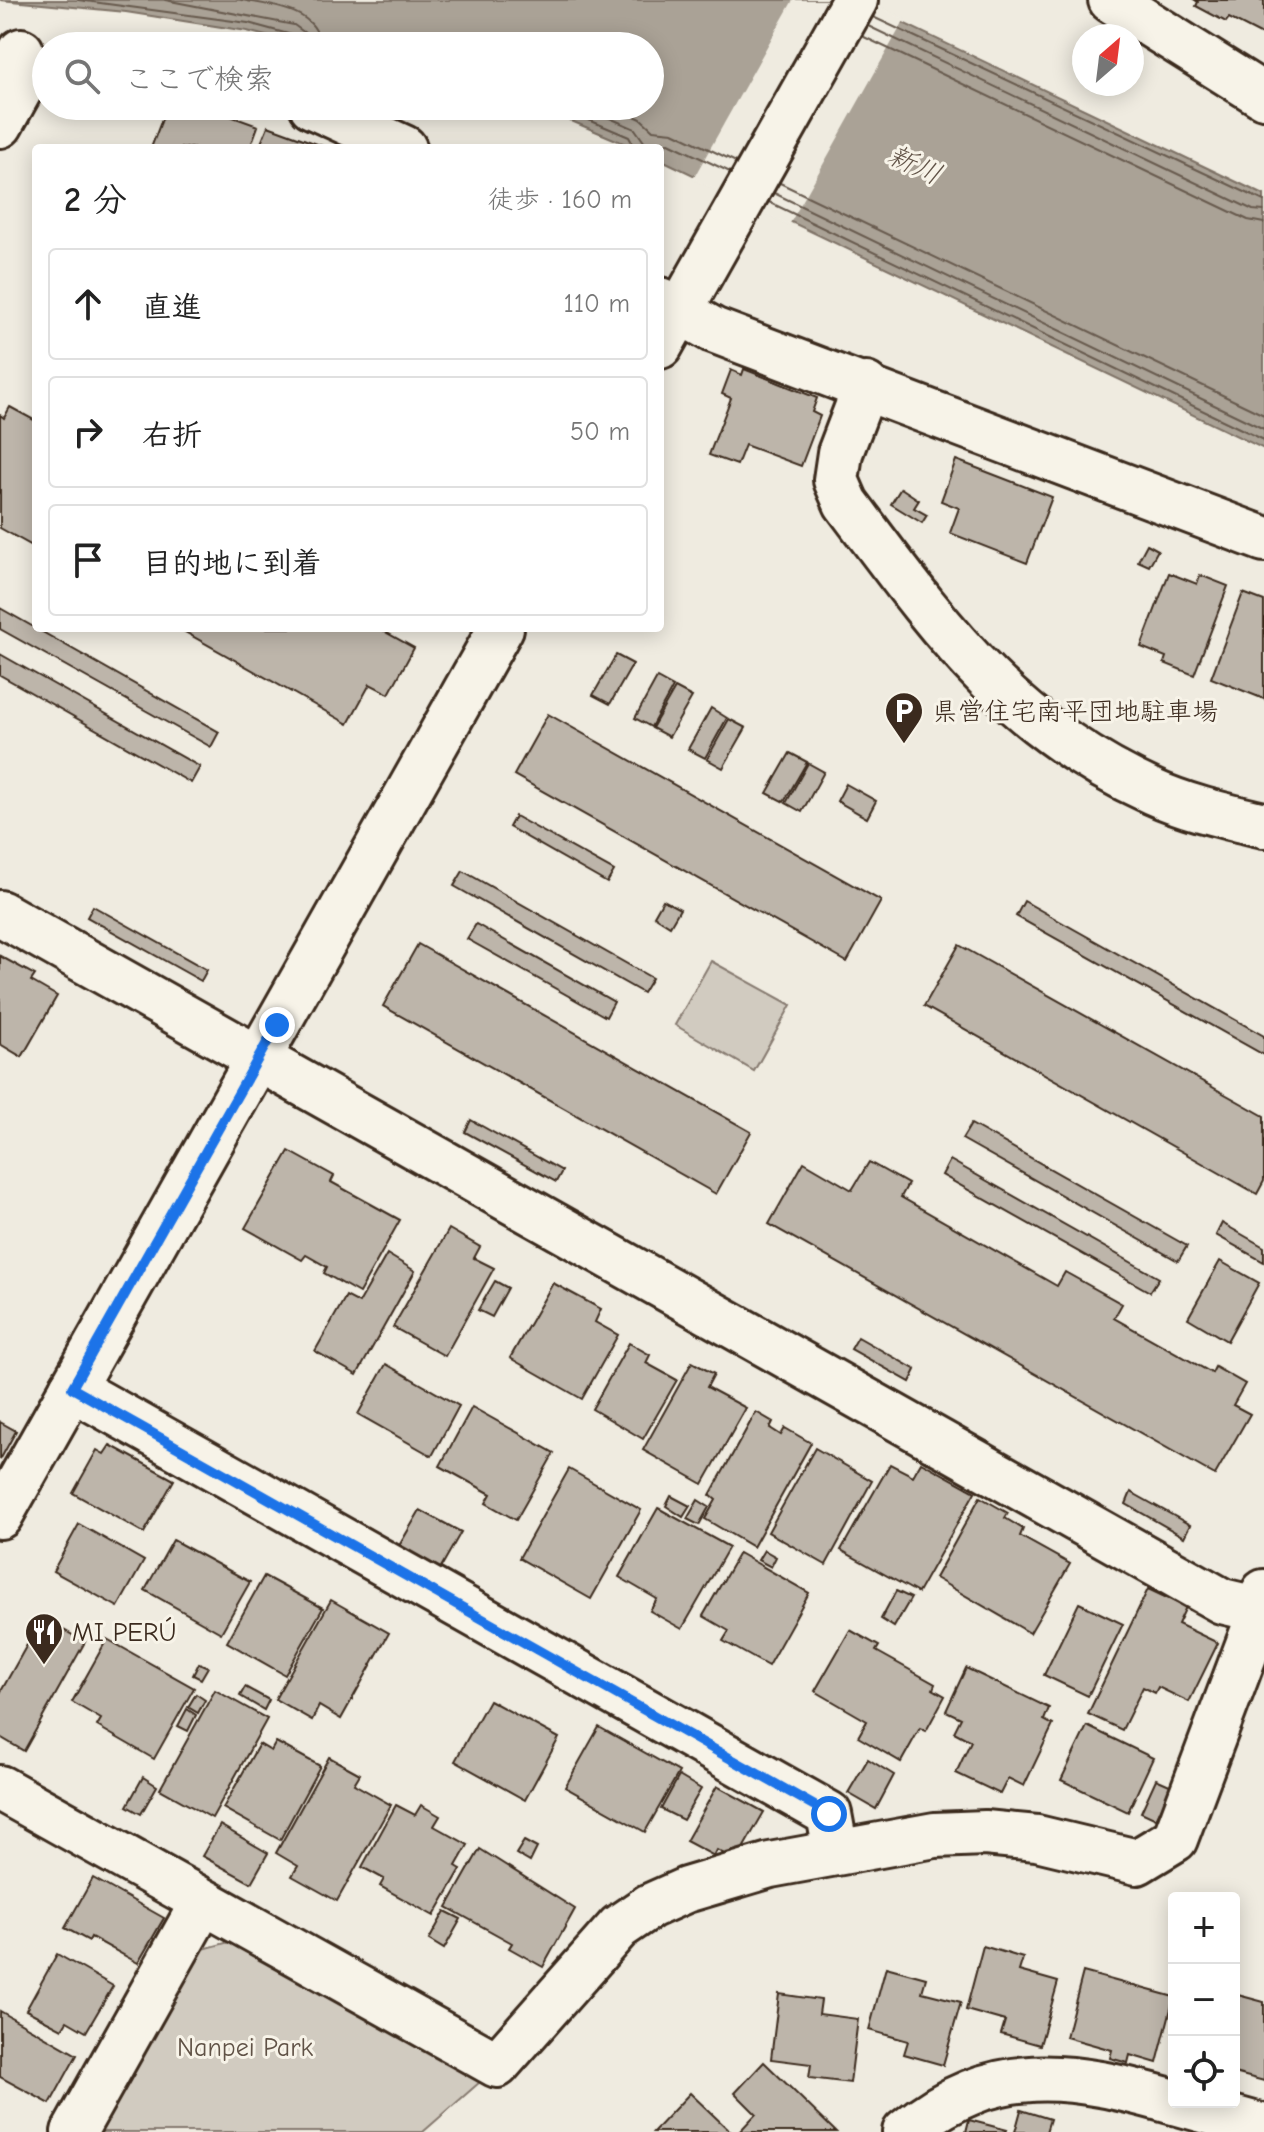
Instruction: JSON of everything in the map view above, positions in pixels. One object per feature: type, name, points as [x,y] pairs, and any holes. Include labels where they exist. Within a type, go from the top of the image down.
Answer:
[{"type":"street","points":[[855,0],[714,248],[666,319],[713,330],[866,385],[1264,539]]},
{"type":"street","points":[[1111,0],[1264,96]]},
{"type":"street","points":[[0,125],[20,89],[22,51]]},
{"type":"street","points":[[343,120],[395,144]]},
{"type":"street","points":[[866,385],[840,453],[836,480],[846,503],[965,657],[1006,698],[1051,735],[1101,766],[1154,792],[1264,825]]},
{"type":"street","points":[[0,1516],[499,632]]},
{"type":"street","points":[[0,913],[1222,1601],[1262,1601],[1175,1839],[1137,1862],[1037,1838],[985,1833],[935,1835],[770,1865],[686,1890],[650,1906],[619,1927],[497,2065],[0,1788]]},
{"type":"street","points":[[72,1388],[829,1814],[836,1852]]},
{"type":"street","points":[[74,2132],[203,1902]]},
{"type":"street","points":[[905,2132],[959,2095],[993,2083],[1030,2077],[1066,2077],[1168,2101]]},
{"type":"street","points":[[1196,2108],[1264,2127]]},
{"type":"green space","points":[[711,961],[791,1005],[754,1071],[675,1025]]},
{"type":"green space","name":"Nanpei Park","points":[[229,1942],[480,2082],[423,2132],[101,2132],[203,1949]]},
{"type":"water","name":"新川","points":[[0,0],[855,0],[1264,195],[1264,449],[664,161],[664,144],[626,144],[569,120],[664,120],[664,32],[251,32],[126,12]]},
{"type":"pier","points":[[793,0],[865,0],[905,19],[789,225],[693,179]]},
{"type":"building","points":[[1195,0],[1264,0],[1264,36],[1229,18],[1226,22],[1196,6],[1198,2]]},
{"type":"building","points":[[162,120],[242,120],[258,126],[251,144],[153,144]]},
{"type":"building","points":[[268,126],[317,144],[261,144]]},
{"type":"building","points":[[744,369],[817,398],[812,412],[820,416],[801,466],[745,445],[737,465],[709,455],[731,398],[722,394],[731,370],[742,375]]},
{"type":"building","points":[[10,407],[32,419],[32,546],[0,528],[0,415],[4,418]]},
{"type":"building","points":[[956,460],[1052,497],[1027,563],[950,533],[959,508],[941,501]]},
{"type":"building","points":[[901,488],[919,500],[914,508],[927,515],[922,523],[891,504]]},
{"type":"building","points":[[1147,544],[1158,550],[1149,566],[1138,561]]},
{"type":"building","points":[[1169,573],[1197,584],[1200,575],[1228,586],[1194,675],[1164,663],[1166,657],[1141,647]]},
{"type":"building","points":[[1243,593],[1264,601],[1264,699],[1211,678]]},
{"type":"building","points":[[0,608],[32,626],[32,632],[42,632],[219,732],[211,747],[0,629]]},
{"type":"building","points":[[185,632],[385,632],[414,648],[389,694],[370,684],[348,724]]},
{"type":"building","points":[[0,654],[200,767],[191,783],[0,675]]},
{"type":"building","points":[[616,655],[633,664],[610,704],[593,695]]},
{"type":"building","points":[[657,678],[673,687],[651,727],[635,718]]},
{"type":"building","points":[[675,688],[692,697],[669,737],[652,728]]},
{"type":"building","points":[[711,708],[727,718],[705,758],[688,749]]},
{"type":"building","points":[[548,714],[881,901],[847,962],[514,775]]},
{"type":"building","points":[[729,719],[746,728],[723,768],[707,759]]},
{"type":"building","points":[[790,753],[807,762],[784,802],[767,793]]},
{"type":"building","points":[[808,763],[824,772],[802,812],[786,803]]},
{"type":"building","points":[[846,784],[876,801],[867,818],[837,801]]},
{"type":"building","points":[[515,816],[614,871],[607,883],[509,827]]},
{"type":"building","points":[[463,871],[652,978],[643,993],[454,886]]},
{"type":"building","points":[[663,900],[680,909],[670,926],[654,916]]},
{"type":"building","points":[[1024,901],[1264,1036],[1264,1055],[1016,916]]},
{"type":"building","points":[[93,906],[207,970],[201,981],[87,917]]},
{"type":"building","points":[[476,924],[614,1002],[606,1017],[467,939]]},
{"type":"building","points":[[418,944],[751,1132],[716,1194],[383,1006]]},
{"type":"building","points":[[959,945],[1264,1116],[1264,1181],[1257,1194],[924,1006]]},
{"type":"building","points":[[0,956],[35,975],[31,981],[57,996],[22,1057],[0,1044]]},
{"type":"building","points":[[471,1120],[562,1171],[556,1182],[465,1132]]},
{"type":"building","points":[[971,1124],[1187,1246],[1178,1261],[962,1139]]},
{"type":"building","points":[[289,1151],[334,1176],[331,1182],[400,1220],[359,1293],[324,1273],[327,1267],[306,1255],[302,1260],[245,1228]]},
{"type":"building","points":[[950,1160],[1159,1278],[1150,1292],[942,1175]]},
{"type":"building","points":[[804,1162],[852,1190],[869,1162],[908,1184],[901,1197],[1057,1286],[1065,1272],[1122,1304],[1114,1318],[1212,1373],[1215,1367],[1245,1384],[1233,1405],[1250,1414],[1215,1475],[769,1224]]},
{"type":"building","points":[[1222,1223],[1264,1247],[1264,1262],[1216,1235]]},
{"type":"building","points":[[449,1229],[480,1247],[474,1258],[494,1268],[445,1356],[393,1327]]},
{"type":"building","points":[[387,1254],[415,1271],[357,1375],[315,1351],[346,1296],[359,1303]]},
{"type":"building","points":[[1220,1261],[1259,1283],[1227,1341],[1188,1318]]},
{"type":"building","points":[[495,1281],[508,1288],[492,1317],[478,1310]]},
{"type":"building","points":[[553,1283],[601,1309],[595,1322],[618,1335],[582,1399],[510,1358]]},
{"type":"building","points":[[858,1337],[916,1370],[910,1382],[851,1349]]},
{"type":"building","points":[[629,1343],[650,1355],[646,1363],[677,1380],[643,1439],[592,1409]]},
{"type":"building","points":[[692,1362],[714,1374],[707,1387],[746,1408],[703,1484],[643,1450]]},
{"type":"building","points":[[386,1364],[459,1406],[432,1456],[358,1414]]},
{"type":"building","points":[[472,1407],[554,1453],[516,1520],[486,1503],[491,1494],[440,1466]]},
{"type":"building","points":[[756,1412],[773,1422],[770,1428],[781,1435],[785,1428],[811,1443],[753,1547],[705,1519],[716,1500],[710,1495]]},
{"type":"building","points":[[0,1422],[16,1431],[0,1460]]},
{"type":"building","points":[[110,1445],[174,1480],[144,1533],[73,1493],[97,1450],[104,1454]]},
{"type":"building","points":[[815,1448],[872,1481],[826,1565],[768,1532]]},
{"type":"building","points":[[921,1462],[975,1492],[918,1593],[841,1550],[890,1464],[913,1476]]},
{"type":"building","points":[[569,1469],[641,1510],[591,1599],[519,1558]]},
{"type":"building","points":[[1131,1492],[1190,1525],[1184,1537],[1126,1504]]},
{"type":"building","points":[[671,1496],[690,1506],[683,1517],[666,1506]]},
{"type":"building","points":[[980,1497],[1008,1513],[1005,1518],[1023,1529],[1020,1536],[1070,1564],[1030,1633],[935,1578]]},
{"type":"building","points":[[698,1500],[709,1507],[699,1525],[687,1519]]},
{"type":"building","points":[[658,1508],[729,1547],[682,1629],[650,1611],[657,1599],[619,1577]]},
{"type":"building","points":[[420,1510],[461,1532],[440,1569],[399,1546]]},
{"type":"building","points":[[79,1524],[144,1561],[118,1607],[53,1571]]},
{"type":"building","points":[[173,1540],[250,1582],[221,1633],[145,1590]]},
{"type":"building","points":[[764,1550],[776,1557],[771,1567],[758,1560]]},
{"type":"building","points":[[739,1553],[809,1593],[768,1666],[723,1641],[729,1631],[703,1616]]},
{"type":"building","points":[[264,1576],[323,1608],[285,1675],[227,1642]]},
{"type":"building","points":[[1148,1589],[1186,1607],[1178,1624],[1218,1643],[1189,1702],[1158,1687],[1155,1693],[1143,1687],[1122,1730],[1088,1714]]},
{"type":"building","points":[[896,1591],[911,1598],[894,1627],[881,1619]]},
{"type":"building","points":[[331,1600],[389,1633],[341,1719],[319,1706],[312,1720],[275,1699]]},
{"type":"building","points":[[1079,1603],[1123,1624],[1088,1696],[1044,1675]]},
{"type":"building","points":[[42,1618],[85,1642],[24,1751],[0,1737],[0,1693]]},
{"type":"building","points":[[850,1630],[879,1646],[876,1651],[935,1684],[933,1689],[945,1696],[926,1731],[920,1728],[901,1762],[858,1737],[867,1721],[815,1691]]},
{"type":"building","points":[[107,1639],[194,1688],[154,1759],[97,1726],[101,1719],[72,1702]]},
{"type":"building","points":[[199,1663],[208,1667],[201,1679],[193,1675]]},
{"type":"building","points":[[966,1668],[1049,1708],[1044,1720],[1053,1725],[1024,1786],[1008,1778],[1000,1794],[956,1773],[971,1741],[954,1732],[961,1718],[946,1711]]},
{"type":"building","points":[[245,1687],[269,1700],[264,1710],[240,1696]]},
{"type":"building","points":[[215,1690],[267,1719],[212,1818],[160,1789]]},
{"type":"building","points":[[196,1694],[205,1700],[198,1713],[188,1707]]},
{"type":"building","points":[[489,1700],[559,1738],[525,1800],[455,1761]]},
{"type":"building","points":[[187,1709],[196,1715],[188,1731],[178,1726]]},
{"type":"building","points":[[1087,1726],[1153,1758],[1128,1812],[1061,1780]]},
{"type":"building","points":[[599,1727],[679,1772],[645,1832],[565,1787]]},
{"type":"building","points":[[276,1742],[320,1766],[280,1840],[223,1808],[259,1744],[271,1751]]},
{"type":"building","points":[[329,1757],[360,1774],[354,1784],[391,1805],[337,1901],[292,1876],[298,1866],[276,1853]]},
{"type":"building","points":[[868,1759],[894,1775],[876,1809],[848,1793]]},
{"type":"building","points":[[679,1776],[701,1789],[683,1820],[661,1809]]},
{"type":"building","points":[[143,1777],[157,1786],[141,1814],[127,1806]]},
{"type":"building","points":[[1156,1779],[1172,1786],[1156,1819],[1141,1812]]},
{"type":"building","points":[[717,1786],[764,1812],[741,1852],[728,1856],[717,1850],[714,1856],[686,1841]]},
{"type":"building","points":[[396,1805],[415,1815],[421,1805],[440,1816],[434,1826],[468,1845],[456,1866],[461,1869],[434,1916],[380,1886],[384,1879],[362,1867]]},
{"type":"building","points":[[220,1825],[268,1853],[251,1883],[202,1856]]},
{"type":"building","points":[[524,1841],[537,1848],[530,1862],[516,1854]]},
{"type":"building","points":[[480,1849],[575,1909],[543,1967],[509,1948],[512,1943],[447,1907]]},
{"type":"building","points":[[93,1878],[164,1918],[138,1963],[91,1937],[89,1941],[65,1928]]},
{"type":"building","points":[[445,1911],[461,1919],[444,1949],[429,1940]]},
{"type":"building","points":[[983,1946],[1023,1958],[1019,1971],[1058,1982],[1040,2045],[1001,2034],[1005,2021],[966,2010]]},
{"type":"building","points":[[57,1954],[113,1986],[86,2032],[67,2021],[62,2029],[26,2010]]},
{"type":"building","points":[[886,1967],[926,1978],[922,1992],[961,2002],[943,2065],[904,2054],[908,2041],[869,2030]]},
{"type":"building","points":[[1083,1972],[1168,1995],[1168,2020],[1157,2063],[1130,2055],[1128,2063],[1110,2058],[1112,2050],[1066,2037]]},
{"type":"building","points":[[779,1994],[821,2000],[819,2014],[858,2019],[850,2083],[809,2078],[811,2064],[771,2059]]},
{"type":"building","points":[[1240,1996],[1264,2002],[1264,2081],[1240,2075]]},
{"type":"building","points":[[0,2011],[77,2055],[50,2104],[0,2077]]},
{"type":"building","points":[[764,2062],[836,2132],[739,2132],[756,2114],[735,2093]]},
{"type":"building","points":[[690,2093],[731,2132],[653,2132]]},
{"type":"building","points":[[1021,2110],[1050,2119],[1046,2132],[1015,2132]]},
{"type":"building","points":[[969,2120],[1007,2130],[966,2132]]},
{"type":"place","name":"県営住宅南平団地駐車場","points":[[904,745]]},
{"type":"place","name":"MI PERÚ","points":[[44,1666]]},
{"type":"route","points":[[277,1025],[72,1388],[829,1814]]}]
